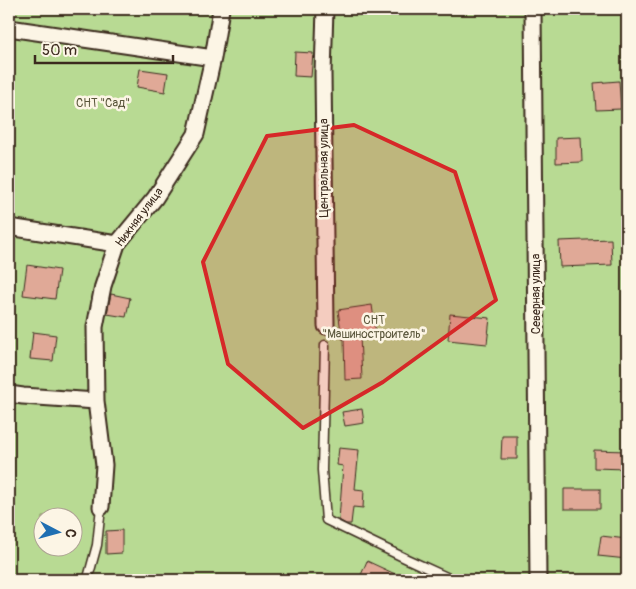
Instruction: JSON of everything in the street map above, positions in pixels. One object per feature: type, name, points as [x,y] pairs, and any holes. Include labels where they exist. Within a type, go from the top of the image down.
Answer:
[{"type":"street","name":"Нижняя улица","points":[[100,507],[104,465],[96,401],[96,327],[103,286],[117,244],[155,198],[196,134],[213,58],[221,9]]},
{"type":"street","name":"Центральная улица","points":[[325,9],[326,326]]},
{"type":"street","name":"Северная улица","points":[[533,9],[538,580]]},
{"type":"street","points":[[9,28],[213,58]]},
{"type":"street","points":[[9,227],[117,244]]},
{"type":"street","points":[[9,394],[96,401]]},
{"type":"lane","points":[[324,345],[322,470],[326,520],[406,560],[453,580]]},
{"type":"lane","name":"Нижняя улица","points":[[84,580],[88,578],[97,545],[100,507]]},
{"type":"highlighted area","points":[[354,125],[455,172],[496,300],[383,382],[303,428],[228,364],[203,262],[267,136]]},
{"type":"green space","name":"СНТ \"Машиностроитель\"","points":[[9,9],[627,9],[627,580],[9,580]]},
{"type":"building","points":[[295,52],[313,53],[311,77],[294,76]]},
{"type":"building","points":[[140,69],[168,73],[165,92],[137,87]]},
{"type":"building","points":[[619,81],[621,109],[596,110],[594,83]]},
{"type":"building","points":[[581,137],[582,162],[556,163],[556,138]]},
{"type":"building","points":[[611,239],[612,265],[560,267],[559,241]]},
{"type":"building","points":[[27,265],[59,270],[55,299],[23,295]]},
{"type":"building","points":[[111,294],[130,298],[126,317],[107,314]]},
{"type":"building","points":[[372,305],[376,334],[360,336],[362,379],[345,380],[344,339],[342,339],[338,310]]},
{"type":"building","points":[[450,314],[490,318],[487,344],[448,340]]},
{"type":"building","points":[[33,332],[56,335],[53,361],[30,359]]},
{"type":"building","points":[[362,409],[364,423],[345,426],[342,412]]},
{"type":"building","points":[[502,436],[517,436],[517,459],[501,459]]},
{"type":"building","points":[[339,448],[359,450],[355,489],[364,490],[363,508],[353,507],[351,524],[346,524],[339,520],[343,466],[337,465]]},
{"type":"building","points":[[594,450],[626,451],[626,469],[594,468]]},
{"type":"building","points":[[564,489],[600,489],[600,509],[564,509]]},
{"type":"building","points":[[122,530],[122,553],[106,554],[106,531]]},
{"type":"building","points":[[601,536],[627,539],[627,559],[598,556]]},
{"type":"building","points":[[367,561],[408,580],[373,580],[361,575]]},
{"type":"park label","name":"СНТ \"Сад\"","points":[[103,103]]}]
